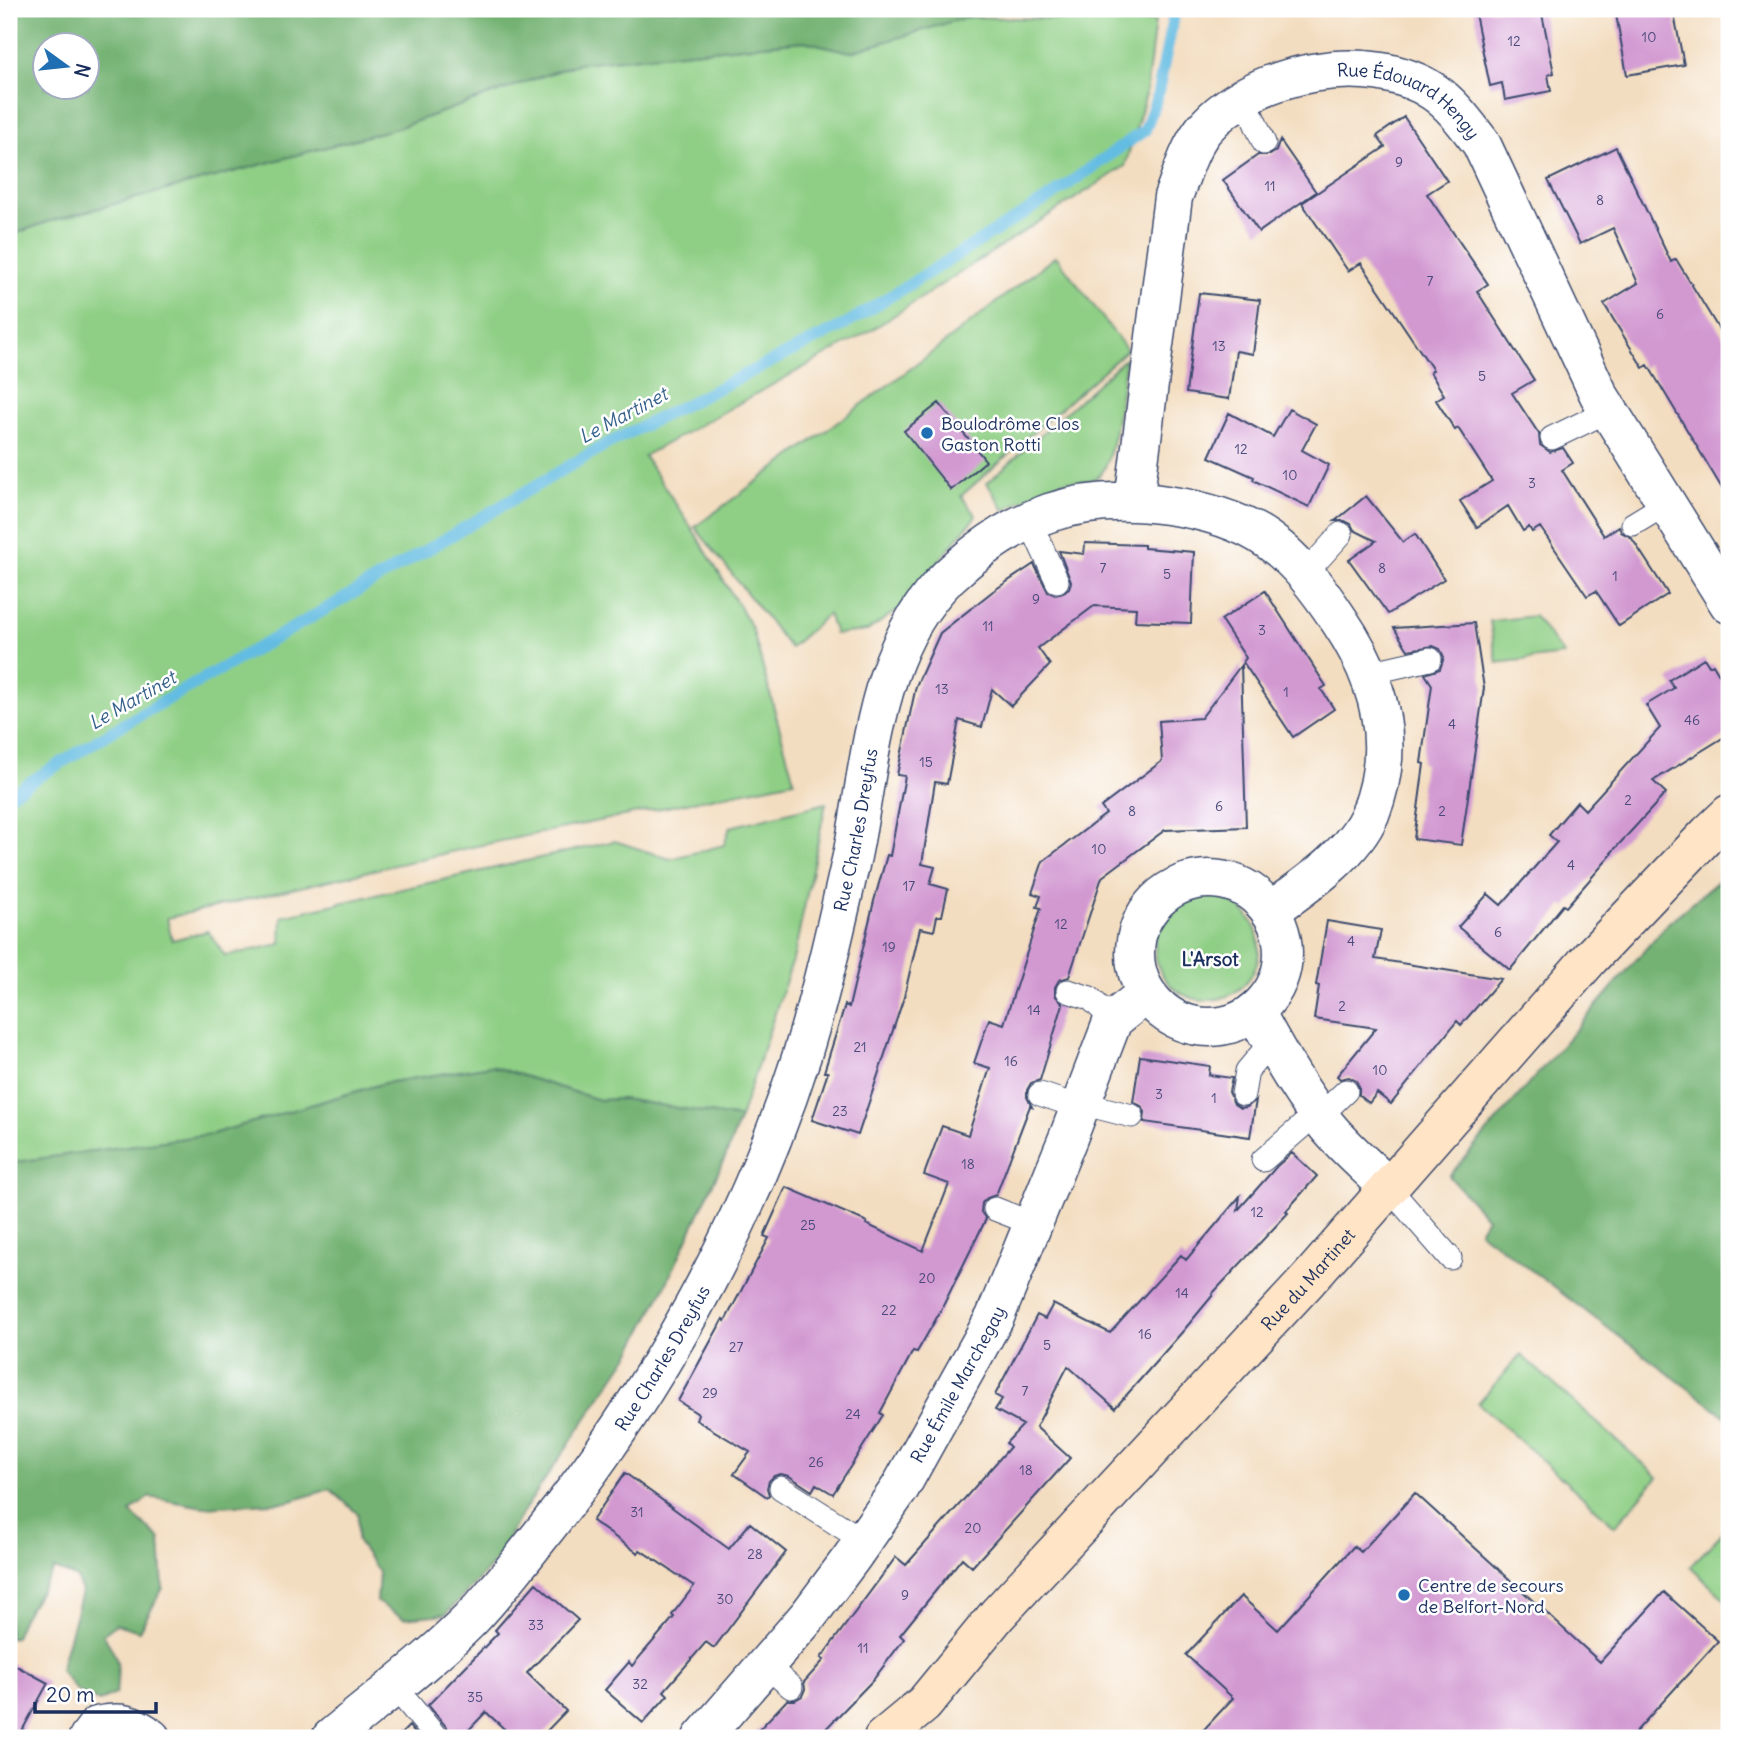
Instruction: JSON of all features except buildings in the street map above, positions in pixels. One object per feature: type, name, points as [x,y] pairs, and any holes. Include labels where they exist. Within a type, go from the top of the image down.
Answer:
[{"type":"main road","name":"Rue du Martinet","points":[[883,1738],[916,1721],[997,1615],[1308,1280],[1590,958],[1729,814]]},
{"type":"street","name":"Rue Édouard Hengy","points":[[1134,501],[1173,197],[1189,155],[1203,131],[1219,114],[1244,97],[1275,82],[1310,73],[1354,68],[1406,79],[1434,92],[1458,114],[1481,143],[1608,411],[1729,604]]},
{"type":"street","name":"Rue Charles Dreyfus","points":[[331,1738],[471,1619],[566,1504],[665,1355],[713,1269],[754,1184],[803,1052],[852,852],[880,706],[900,646],[946,580],[982,548],[1029,520],[1072,505],[1134,501],[1187,508],[1231,519],[1284,552],[1305,574],[1356,645],[1369,673],[1381,709],[1384,746],[1378,783],[1369,814],[1352,844],[1302,889],[1270,911]]},
{"type":"street","points":[[1263,1027],[1271,995],[1280,975],[1283,952],[1280,930],[1270,911],[1253,892],[1229,880],[1203,878],[1178,884],[1157,898],[1142,919],[1134,944],[1135,970],[1146,994],[1163,1013],[1185,1024],[1209,1028],[1234,1023],[1263,1027],[1328,1107],[1334,1133],[1388,1187]]},
{"type":"street","points":[[1112,1020],[1146,994]]},
{"type":"street","name":"Rue Émile Marchegay","points":[[702,1738],[777,1676],[808,1616],[900,1489],[989,1328],[1033,1224],[1112,1020]]},
{"type":"street","points":[[88,1738],[97,1726],[117,1721],[140,1728],[151,1738]]},
{"type":"lane","points":[[1244,97],[1265,143]]},
{"type":"lane","points":[[1552,438],[1608,411]]},
{"type":"lane","points":[[1633,524],[1666,504]]},
{"type":"lane","points":[[1029,520],[1057,580]]},
{"type":"lane","points":[[1305,574],[1341,534]]},
{"type":"lane","points":[[1369,673],[1430,659]]},
{"type":"lane","points":[[1068,991],[1090,998],[1112,1020]]},
{"type":"lane","points":[[1243,1094],[1247,1071],[1263,1027]]},
{"type":"lane","points":[[1040,1094],[1132,1116]]},
{"type":"lane","points":[[1263,1160],[1328,1107]]},
{"type":"lane","points":[[1388,1187],[1450,1258]]},
{"type":"lane","points":[[995,1209],[1033,1224]]},
{"type":"lane","points":[[781,1488],[863,1541]]},
{"type":"lane","points":[[394,1686],[437,1738]]},
{"type":"green space","points":[[9,9],[972,9],[967,17],[851,52],[804,41],[579,63],[397,128],[47,222],[9,236]]},
{"type":"green space","points":[[967,17],[1155,21],[1146,94],[1125,166],[873,329],[644,456],[695,533],[752,628],[794,781],[472,847],[167,918],[172,940],[208,931],[225,956],[281,944],[282,916],[615,841],[670,859],[724,845],[730,827],[826,803],[794,956],[740,1118],[622,1099],[600,1100],[491,1066],[385,1083],[212,1134],[9,1163],[9,236],[47,222],[397,128],[579,63],[804,41],[851,52]]},
{"type":"green space","name":"Boulodrôme Clos Gaston Rotti","points":[[1056,256],[1127,350],[961,496],[976,516],[899,609],[867,631],[835,634],[828,614],[790,648],[695,527],[921,361]]},
{"type":"green space","points":[[1126,358],[1113,438],[1100,475],[1091,480],[1058,483],[1004,510],[987,483]]},
{"type":"green space","points":[[1534,616],[1564,655],[1497,663],[1490,621]]},
{"type":"green space","points":[[1729,872],[1729,1419],[1479,1231],[1487,1218],[1449,1176],[1668,923]]},
{"type":"green space","points":[[1207,896],[1227,900],[1244,911],[1255,928],[1259,948],[1255,968],[1244,985],[1227,996],[1207,1000],[1187,996],[1170,985],[1159,968],[1155,948],[1159,928],[1170,911],[1187,900]]},
{"type":"green space","points":[[491,1066],[599,1100],[622,1099],[740,1118],[727,1153],[665,1287],[631,1352],[519,1518],[496,1561],[446,1614],[403,1618],[377,1602],[379,1572],[357,1541],[358,1514],[330,1489],[288,1502],[203,1507],[149,1497],[130,1512],[160,1539],[163,1588],[139,1631],[116,1624],[103,1635],[117,1662],[116,1693],[99,1702],[78,1692],[60,1670],[82,1592],[76,1577],[54,1569],[23,1618],[15,1637],[9,1638],[9,1163],[212,1134],[385,1083]]},
{"type":"green space","points":[[1521,1355],[1658,1477],[1615,1526],[1478,1403]]},
{"type":"green space","points":[[1723,1532],[1729,1538],[1729,1603],[1690,1567]]},
{"type":"waterway","name":"Le Martinet","points":[[9,795],[124,724],[605,445],[844,325],[1047,199],[1145,130],[1157,97],[1175,9]]},
{"type":"place","name":"Boulodrôme Clos Gaston Rotti","points":[[927,433]]},
{"type":"place","name":"Centre de secours de Belfort-Nord","points":[[1404,1595]]},
{"type":"district","name":"L'Arsot","points":[[1210,959]]}]
